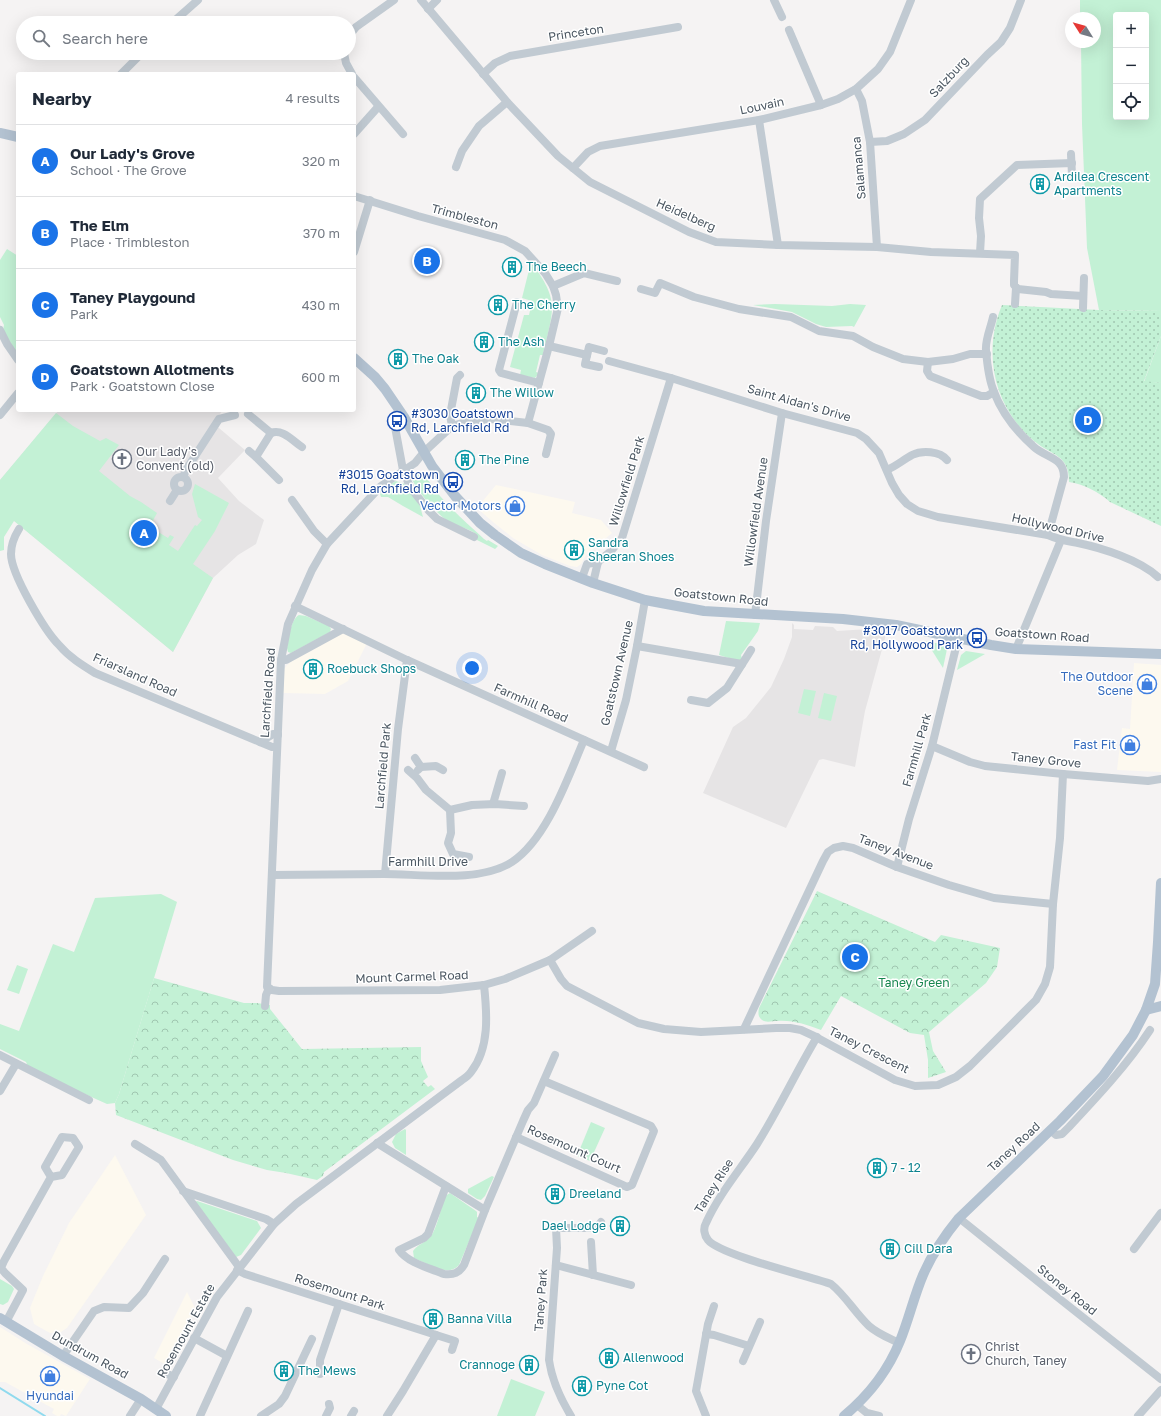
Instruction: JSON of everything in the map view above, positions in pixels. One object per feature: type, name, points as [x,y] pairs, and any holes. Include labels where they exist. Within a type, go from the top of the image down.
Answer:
[{"type":"main road","points":[[0,133],[16,130]]},
{"type":"main road","points":[[0,133],[16,137]]},
{"type":"main road","name":"Goatstown Road","points":[[356,360],[375,377],[385,389],[404,417],[432,466],[459,501],[480,523],[521,553],[593,583],[645,600],[704,611],[843,619],[896,625],[958,639],[1016,649],[1161,654]]},
{"type":"main road","name":"Taney Road","points":[[844,1416],[858,1404],[880,1378],[887,1366],[900,1343],[927,1268],[938,1246],[959,1218],[1050,1130],[1103,1076],[1133,1035],[1158,987],[1158,942],[1161,883]]},
{"type":"main road","points":[[1146,1010],[1161,1006]]},
{"type":"main road","name":"Dundrum Road","points":[[3,1320],[63,1356],[141,1399],[166,1416]]},
{"type":"street","points":[[180,16],[198,0]]},
{"type":"street","points":[[356,27],[394,0]]},
{"type":"street","name":"Heidelberg","points":[[421,0],[507,102],[558,156],[590,182],[689,232],[716,242],[778,245],[877,246],[931,252],[1015,255],[1014,281],[1016,288]]},
{"type":"street","points":[[428,9],[437,0]]},
{"type":"street","points":[[774,0],[782,17]]},
{"type":"street","name":"Louvain","points":[[573,168],[588,152],[600,146],[759,120],[821,105],[838,99],[856,89],[878,69],[890,52],[911,0]]},
{"type":"street","name":"Salzburg","points":[[870,142],[887,140],[904,134],[925,120],[987,55],[1002,42],[1010,28],[1021,0]]},
{"type":"street","name":"Princeton","points":[[483,74],[495,64],[510,56],[678,27]]},
{"type":"street","points":[[789,30],[821,105]]},
{"type":"street","points":[[123,72],[135,60]]},
{"type":"street","points":[[345,60],[351,72]]},
{"type":"street","points":[[356,80],[378,107],[403,134]]},
{"type":"street","name":"Salamanca","points":[[856,89],[862,101],[870,142],[877,246]]},
{"type":"street","points":[[456,167],[462,151],[479,126],[507,102]]},
{"type":"street","points":[[356,132],[378,107]]},
{"type":"street","points":[[759,120],[778,245]]},
{"type":"street","points":[[1071,154],[1072,175]]},
{"type":"street","points":[[980,253],[981,236],[978,218],[979,203],[983,196],[1017,165],[1072,163]]},
{"type":"street","name":"Trimbleston","points":[[356,196],[418,216],[505,240],[525,251],[546,273],[553,286],[558,308],[528,423]]},
{"type":"street","points":[[356,246],[370,200]]},
{"type":"street","points":[[553,286],[584,273],[617,281]]},
{"type":"street","points":[[1083,308],[1084,278]]},
{"type":"street","points":[[641,289],[655,292],[660,283],[694,297],[739,309],[791,317],[819,331],[853,336],[873,347],[903,359],[928,362],[953,359],[970,354],[987,354]]},
{"type":"street","points":[[1015,304],[1016,288],[1051,294],[1083,296]]},
{"type":"street","points":[[518,302],[499,370],[501,373],[539,383]]},
{"type":"street","points":[[993,317],[987,342],[987,354],[994,392],[1016,429],[1035,448],[1060,463],[1064,469],[1064,477],[1048,535]]},
{"type":"street","points":[[0,330],[16,357]]},
{"type":"street","points":[[549,346],[587,355]]},
{"type":"street","points":[[599,367],[585,364],[589,347],[604,351]]},
{"type":"street","name":"Saint Aidan's Drive","points":[[609,361],[671,378],[782,413],[857,433],[866,439],[879,453],[892,483],[899,495],[907,504],[927,514],[946,518]]},
{"type":"street","points":[[928,362],[927,371],[930,376],[981,396],[987,396],[994,392]]},
{"type":"street","points":[[452,426],[450,415],[457,378],[460,375]]},
{"type":"street","name":"Willowfield Park","points":[[582,578],[588,564],[598,562],[611,551],[622,538],[671,378]]},
{"type":"street","points":[[0,415],[16,395]]},
{"type":"street","points":[[170,501],[177,490],[174,487],[174,482],[178,477],[183,477],[219,419],[234,412],[243,417],[249,412],[271,433]]},
{"type":"street","name":"Willowfield Avenue","points":[[755,614],[766,521],[782,413]]},
{"type":"street","points":[[424,452],[452,426],[468,421],[494,419],[528,423],[548,430],[551,434],[546,454]]},
{"type":"street","points":[[395,427],[403,470],[410,487],[429,511],[437,518],[474,537]]},
{"type":"street","points":[[256,457],[271,433],[279,431],[302,447]]},
{"type":"street","points":[[249,451],[279,480]]},
{"type":"street","name":"Larchfield Road","points":[[265,1006],[268,988],[281,660],[288,624],[312,570],[327,544],[381,486],[415,463],[424,452]]},
{"type":"street","points":[[887,470],[913,455],[932,452],[944,456],[947,460]]},
{"type":"street","points":[[292,500],[314,531],[327,544]]},
{"type":"street","name":"Hollywood Drive","points":[[946,518],[1048,535],[1061,540],[1079,543],[1115,554],[1150,570],[1158,577]]},
{"type":"street","name":"Friarsland Road","points":[[19,529],[11,545],[12,565],[39,617],[58,645],[73,659],[95,673],[272,747],[277,747]]},
{"type":"street","points":[[1016,649],[1061,540]]},
{"type":"street","points":[[593,583],[598,562]]},
{"type":"street","name":"Goatstown Avenue","points":[[611,750],[626,700],[645,600]]},
{"type":"street","name":"Farmhill Road","points":[[295,606],[407,660],[644,766]]},
{"type":"street","points":[[281,660],[286,660],[343,629]]},
{"type":"street","name":"Farmhill Park","points":[[897,867],[909,819],[932,746],[958,639]]},
{"type":"street","points":[[637,646],[742,664]]},
{"type":"street","points":[[691,700],[708,703],[727,688],[751,650]]},
{"type":"street","name":"Larchfield Park","points":[[385,874],[398,729],[407,660]]},
{"type":"street","points":[[260,742],[273,734],[278,735]]},
{"type":"street","name":"Farmhill Drive","points":[[272,875],[385,874],[453,876],[481,873],[502,867],[513,861],[534,841],[543,828],[584,740]]},
{"type":"street","name":"Taney Grove","points":[[932,746],[970,762],[985,766],[1064,774],[1148,780],[1161,778]]},
{"type":"street","points":[[415,758],[421,767]]},
{"type":"street","points":[[443,770],[436,766],[421,767],[411,773],[426,790],[450,810],[451,833],[448,843],[453,854],[469,857]]},
{"type":"street","points":[[493,804],[502,773]]},
{"type":"street","name":"Taney Crescent","points":[[550,960],[567,986],[638,1023],[664,1029],[701,1032],[790,1028],[801,1030],[817,1037],[895,1080],[915,1086],[938,1085],[956,1077],[970,1066],[1036,1000],[1045,984],[1050,967],[1064,774]]},
{"type":"street","points":[[450,810],[472,805],[493,804],[524,806]]},
{"type":"street","name":"Taney Avenue","points":[[744,1029],[828,852],[834,848],[843,846],[853,848],[897,867],[949,885],[994,898],[1054,904]]},
{"type":"street","name":"Mount Carmel Road","points":[[268,988],[279,991],[396,991],[440,990],[484,985],[550,960],[592,931]]},
{"type":"street","name":"Rosemount Estate","points":[[156,1409],[217,1297],[238,1268],[274,1224],[296,1204],[471,1072],[483,1047],[487,1015],[484,985]]},
{"type":"street","points":[[1050,1130],[1056,1135],[1062,1134],[1069,1127],[1115,1076],[1138,1048],[1150,1030]]},
{"type":"street","name":"Taney Rise","points":[[817,1037],[757,1143],[727,1185],[705,1224],[704,1232],[712,1245],[762,1263],[830,1284],[839,1290],[867,1325],[880,1334],[900,1343]]},
{"type":"street","points":[[0,1054],[13,1060],[16,1064],[89,1100]]},
{"type":"street","points":[[446,1186],[428,1234],[424,1238],[399,1250],[410,1260],[444,1274],[456,1274],[464,1265],[485,1210],[516,1137],[528,1110],[534,1103],[555,1055]]},
{"type":"street","points":[[0,1091],[16,1064]]},
{"type":"street","name":"Rosemount Court","points":[[516,1137],[627,1187],[632,1185],[654,1131],[651,1126],[544,1081]]},
{"type":"street","points":[[62,1137],[74,1138],[79,1147],[76,1153],[62,1175],[51,1177],[45,1167],[62,1137]]},
{"type":"street","points":[[377,1143],[485,1210]]},
{"type":"street","points":[[134,1144],[161,1160],[238,1268]]},
{"type":"street","points":[[3,1320],[23,1290],[9,1278],[1,1268],[51,1177]]},
{"type":"street","points":[[183,1191],[266,1219],[274,1224]]},
{"type":"street","points":[[1134,1249],[1161,1213]]},
{"type":"street","name":"Stoney Road","points":[[959,1218],[1161,1379]]},
{"type":"street","name":"Taney Park","points":[[571,1416],[558,1395],[551,1375],[549,1360],[556,1265],[556,1228],[597,1228],[601,1222]]},
{"type":"street","points":[[591,1242],[594,1275]]},
{"type":"street","points":[[63,1356],[94,1311],[104,1307],[129,1308],[143,1294],[165,1259]]},
{"type":"street","points":[[556,1265],[631,1285]]},
{"type":"street","name":"Rosemount Park","points":[[238,1268],[245,1274],[454,1341],[452,1350]]},
{"type":"street","points":[[320,1374],[320,1360],[339,1304]]},
{"type":"street","points":[[706,1416],[696,1391],[708,1324],[714,1306]]},
{"type":"street","points":[[200,1416],[226,1356],[248,1311]]},
{"type":"street","points":[[743,1361],[760,1322]]},
{"type":"street","points":[[706,1334],[749,1346]]},
{"type":"street","points":[[387,1416],[436,1335]]},
{"type":"street","points":[[194,1338],[226,1356]]},
{"type":"street","points":[[261,1416],[279,1404],[285,1396],[312,1339]]},
{"type":"street","points":[[164,1373],[174,1377]]},
{"type":"street","points":[[1138,1416],[1161,1390]]},
{"type":"street","points":[[130,1416],[141,1399]]},
{"type":"street","points":[[326,1416],[330,1408],[329,1404]]},
{"type":"street","points":[[858,1404],[867,1412],[879,1416]]},
{"type":"shaded area","points":[[57,412],[221,412],[213,423],[245,450],[218,478],[239,501],[264,520],[256,544],[238,555],[213,578],[173,652],[0,509],[0,480]]},
{"type":"shaded area","points":[[496,485],[575,502],[572,513],[601,520],[612,533],[586,555],[581,564],[577,567],[570,566],[542,555],[513,538],[477,508]]},
{"type":"shaded area","points":[[792,623],[794,625],[794,629],[813,630],[815,626],[833,627],[837,631],[869,629],[887,631],[865,711],[855,767],[823,759],[819,760],[786,828],[703,793],[733,727],[746,718],[771,687],[792,637]]},
{"type":"shaded area","points":[[342,633],[346,633],[367,643],[348,681],[325,694],[283,693],[284,669],[287,665]]},
{"type":"shaded area","points":[[1134,663],[1161,665],[1161,772],[1117,770],[1122,728],[1130,729]]},
{"type":"shaded area","points":[[115,1155],[146,1215],[67,1328],[61,1332],[50,1333],[34,1324],[30,1308],[43,1276],[69,1223]]},
{"type":"shaded area","points":[[187,1292],[195,1308],[168,1366],[154,1358]]},
{"type":"shaded area","points":[[0,1327],[27,1344],[90,1379],[66,1416],[61,1414],[60,1416],[57,1416],[52,1413],[54,1409],[5,1382],[0,1382]]},
{"type":"green space","points":[[1080,0],[1161,0],[1161,311],[1099,310],[1087,248],[1082,124],[1081,48],[1101,48],[1101,12],[1080,12]]},
{"type":"green space","points":[[7,249],[16,255],[16,353],[3,330],[4,325],[0,317],[0,260]]},
{"type":"green space","points":[[531,262],[547,287],[551,297],[552,307],[550,327],[543,355],[540,355],[536,372],[539,373],[535,378],[520,375],[521,370],[510,367],[524,315],[529,315],[532,301],[522,298]]},
{"type":"green space","points":[[775,304],[832,306],[850,304],[866,305],[854,327],[826,327],[816,324],[792,312],[753,305]]},
{"type":"green space","points":[[1002,305],[1099,310],[1161,311],[1161,336],[1144,381],[1161,383],[1161,526],[1110,502],[1091,489],[1069,482],[1066,466],[1063,461],[1034,441],[1020,428],[1009,413],[1001,396],[993,360],[993,342],[996,323]]},
{"type":"green space","points":[[1161,336],[1161,383],[1144,382]]},
{"type":"green space","points":[[56,413],[73,426],[100,441],[106,438],[119,445],[99,471],[130,496],[157,513],[148,530],[152,532],[155,530],[168,538],[170,535],[174,537],[169,545],[178,551],[195,525],[197,526],[202,520],[198,517],[192,494],[195,484],[229,503],[215,531],[193,564],[213,578],[173,652],[14,521],[4,537],[4,550],[0,551],[0,480]]},
{"type":"green space","points":[[418,471],[421,471],[450,507],[484,539],[498,546],[495,549],[477,540],[473,532],[451,523],[440,515],[425,499],[410,476]]},
{"type":"green space","points":[[396,481],[405,484],[420,506],[423,517],[388,497],[381,497],[380,494]]},
{"type":"green space","points":[[299,615],[306,616],[329,626],[331,629],[330,632],[291,653],[288,652],[287,648],[289,635],[296,617]]},
{"type":"green space","points":[[726,621],[760,623],[758,631],[741,655],[742,659],[738,661],[719,655]]},
{"type":"green space","points":[[926,641],[941,644],[947,649],[943,668]]},
{"type":"green space","points":[[966,651],[985,654],[957,670],[961,655]]},
{"type":"green space","points":[[804,689],[816,691],[810,716],[798,713]]},
{"type":"green space","points":[[824,693],[837,696],[831,721],[818,718]]},
{"type":"green space","name":"Taney Green","points":[[817,891],[935,942],[941,935],[1000,948],[997,967],[986,983],[929,1032],[933,1051],[946,1072],[928,1078],[928,1060],[924,1035],[910,1033],[841,996],[821,1030],[795,1022],[769,1022],[760,1018],[758,1013],[759,1008]]},
{"type":"green space","points":[[161,894],[177,902],[115,1103],[107,1104],[29,1069],[26,1062],[0,1049],[0,1024],[19,1031],[53,944],[74,952],[95,898]]},
{"type":"green space","points":[[17,965],[28,969],[19,994],[7,990]]},
{"type":"green space","points":[[154,978],[244,1003],[270,1005],[270,1009],[302,1049],[421,1047],[421,1061],[428,1077],[423,1081],[428,1087],[431,1085],[435,1089],[324,1172],[323,1176],[317,1180],[267,1170],[233,1160],[116,1115],[115,1103]]},
{"type":"green space","points":[[591,1122],[605,1128],[590,1161],[577,1156]]},
{"type":"green space","points":[[405,1129],[406,1155],[395,1148],[392,1142],[396,1134]]},
{"type":"green space","points":[[492,1176],[494,1177],[485,1196],[481,1200],[468,1193],[468,1189]]},
{"type":"green space","points":[[450,1193],[476,1211],[477,1217],[479,1218],[459,1265],[450,1270],[445,1270],[439,1269],[414,1258],[413,1251],[432,1234],[437,1224],[445,1196]]},
{"type":"green space","points":[[197,1201],[257,1221],[261,1228],[241,1255],[236,1257],[195,1202]]},
{"type":"green space","points":[[0,1279],[12,1286],[14,1289],[8,1302],[3,1305],[0,1304]]},
{"type":"green space","points":[[511,1379],[545,1392],[535,1416],[497,1416]]},
{"type":"waterway","points":[[0,1388],[45,1416]]},
{"type":"place","name":"Ardilea Crescent Apartments","points":[[1040,184]]},
{"type":"place","name":"The Elm","points":[[427,261]]},
{"type":"place","name":"The Beech","points":[[512,267]]},
{"type":"place","name":"The Cherry","points":[[498,305]]},
{"type":"place","name":"The Ash","points":[[484,342]]},
{"type":"place","name":"The Oak","points":[[398,359]]},
{"type":"place","name":"The Willow","points":[[476,393]]},
{"type":"place","name":"Goatstown Allotments","points":[[1088,420]]},
{"type":"place","name":"#3030 Goatstown Rd, Larchfield Rd","points":[[397,421]]},
{"type":"place","name":"Our Lady's Convent (old)","points":[[122,459]]},
{"type":"place","name":"The Pine","points":[[465,460]]},
{"type":"place","name":"#3015 Goatstown Rd, Larchfield Rd","points":[[453,482]]},
{"type":"place","name":"Vector Motors","points":[[515,506]]},
{"type":"place","name":"Our Lady's Grove","points":[[144,533]]},
{"type":"place","name":"Sandra Sheeran Shoes","points":[[574,550]]},
{"type":"place","name":"#3017 Goatstown Rd, Hollywood Park","points":[[977,638]]},
{"type":"place","name":"Roebuck Shops","points":[[313,669]]},
{"type":"place","name":"The Outdoor Scene","points":[[1147,684]]},
{"type":"place","name":"Fast Fit","points":[[1130,745]]},
{"type":"place","name":"Taney Playgound","points":[[855,957]]},
{"type":"place","name":"7 - 12","points":[[877,1168]]},
{"type":"place","name":"Dreeland","points":[[555,1194]]},
{"type":"place","name":"Dael Lodge","points":[[620,1226]]},
{"type":"place","name":"Cill Dara","points":[[890,1249]]},
{"type":"place","name":"Banna Villa","points":[[433,1319]]},
{"type":"place","name":"Christ Church, Taney","points":[[971,1354]]},
{"type":"place","name":"Allenwood","points":[[609,1358]]},
{"type":"place","name":"Crannoge","points":[[529,1365]]},
{"type":"place","name":"The Mews","points":[[284,1371]]},
{"type":"place","name":"Hyundai","points":[[50,1376]]},
{"type":"place","name":"Pyne Cot","points":[[582,1386]]}]
